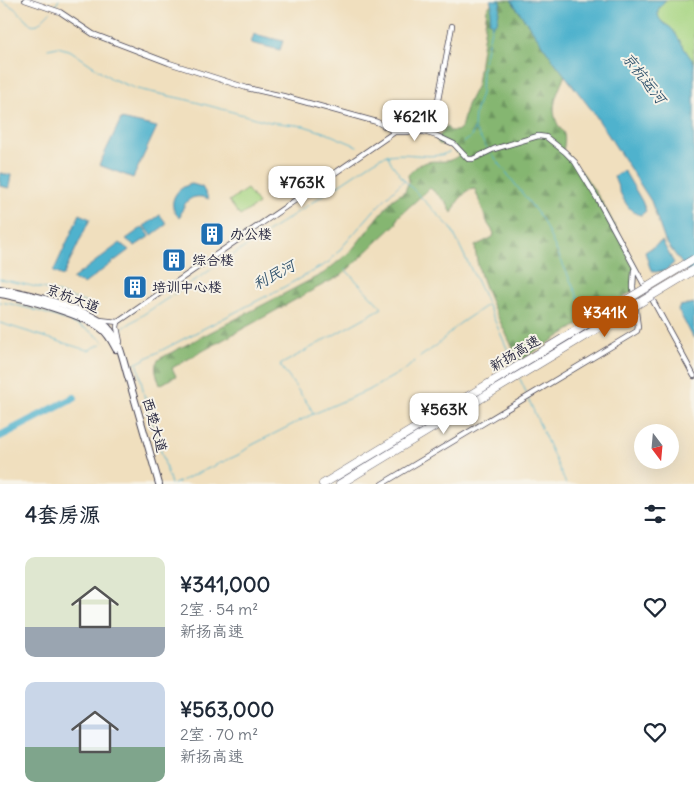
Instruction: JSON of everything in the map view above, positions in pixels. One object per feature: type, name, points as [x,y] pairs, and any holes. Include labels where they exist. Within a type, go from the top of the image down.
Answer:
[{"type":"highway","name":"新扬高速","points":[[324,484],[694,259]]},
{"type":"highway","name":"新扬高速","points":[[340,484],[694,270]]},
{"type":"main road","name":"京杭大道","points":[[0,289],[31,295],[75,309],[96,319],[110,330],[116,338],[127,373]]},
{"type":"main road","name":"京杭大道","points":[[0,294],[31,301],[101,328],[112,343],[127,373]]},
{"type":"main road","name":"西楚大道","points":[[127,373],[159,484]]},
{"type":"street","points":[[25,0],[60,12],[93,34],[169,63],[247,88],[377,122],[395,132],[424,132],[448,140],[468,159],[473,159],[494,149],[538,136],[546,137],[575,162],[598,200],[694,376]]},
{"type":"street","points":[[96,319],[118,322],[434,105],[438,100],[452,26]]},
{"type":"street","points":[[382,484],[637,331],[633,287],[634,269]]},
{"type":"street","points":[[118,322],[117,327],[127,373]]},
{"type":"green space","points":[[498,0],[511,0],[565,75],[554,106],[557,123],[565,138],[563,151],[584,175],[602,202],[637,268],[635,289],[519,361],[492,305],[477,260],[475,246],[493,237],[494,233],[488,224],[475,189],[468,190],[458,201],[452,213],[446,202],[430,188],[399,216],[396,221],[397,223],[342,275],[172,368],[176,376],[160,385],[155,368],[159,359],[324,273],[351,251],[392,200],[405,191],[409,181],[408,175],[415,168],[428,162],[450,160],[459,155],[451,146],[439,144],[437,140],[446,126],[450,131],[457,131],[461,128],[467,105],[477,85],[487,9]]},
{"type":"green space","points":[[640,0],[694,0],[694,66]]},
{"type":"green space","points":[[247,189],[258,204],[240,216],[229,201]]},
{"type":"water","points":[[490,0],[501,0],[497,23],[494,23],[492,27],[491,22],[489,22],[492,6]]},
{"type":"water","name":"京杭运河","points":[[511,0],[666,0],[659,8],[659,17],[661,21],[671,28],[694,62],[694,280],[665,241],[651,201],[594,113],[553,60]]},
{"type":"water","points":[[254,34],[283,41],[280,50],[251,43]]},
{"type":"water","points":[[121,119],[157,127],[133,178],[99,165]]},
{"type":"water","points":[[622,171],[625,172],[642,201],[646,211],[641,215],[631,210],[621,194],[614,177]]},
{"type":"water","points":[[0,173],[11,175],[9,188],[0,186]]},
{"type":"water","points":[[192,184],[202,187],[209,199],[197,197],[189,200],[183,207],[180,218],[173,208],[174,198],[181,189]]},
{"type":"water","points":[[80,214],[90,219],[63,276],[53,272]]},
{"type":"water","points":[[160,215],[167,224],[152,235],[144,226]]},
{"type":"water","points":[[143,227],[150,236],[135,246],[126,239]]},
{"type":"water","points":[[662,241],[674,263],[665,271],[654,272],[650,268],[645,252]]},
{"type":"water","points":[[120,243],[129,250],[84,284],[72,279]]},
{"type":"water","points":[[694,303],[694,339],[678,310],[680,306]]},
{"type":"waterway","points":[[1,0],[14,8],[32,25],[38,24],[50,12]]},
{"type":"waterway","points":[[55,6],[59,0]]},
{"type":"waterway","points":[[462,143],[471,137],[474,129],[475,113],[481,93],[482,70],[492,25]]},
{"type":"waterway","points":[[48,49],[58,47],[71,51],[112,79],[137,89],[188,100],[270,122],[304,126],[357,146]]},
{"type":"waterway","points":[[475,130],[487,148]]},
{"type":"waterway","points":[[120,330],[379,158],[397,154],[434,156],[449,152]]},
{"type":"waterway","points":[[387,154],[404,180],[451,228],[514,364]]},
{"type":"waterway","points":[[492,154],[542,219],[583,308]]},
{"type":"waterway","name":"利民河","points":[[135,364],[329,262],[377,207],[403,181]]},
{"type":"waterway","points":[[312,414],[310,407],[280,365],[382,308],[345,269]]},
{"type":"waterway","points":[[0,279],[46,289],[98,307]]},
{"type":"waterway","points":[[0,302],[32,309],[69,321],[90,331],[104,342]]},
{"type":"waterway","points":[[420,357],[436,346],[459,324],[487,305]]},
{"type":"waterway","points":[[0,323],[83,349],[89,350],[101,344]]},
{"type":"waterway","points":[[174,484],[238,455],[252,445],[311,415],[371,389],[406,369],[415,361]]},
{"type":"waterway","points":[[138,365],[144,395],[171,484]]},
{"type":"waterway","points":[[520,379],[527,394]]},
{"type":"waterway","name":"利民河","points":[[0,436],[74,398]]},
{"type":"waterway","points":[[528,398],[566,484]]},
{"type":"place","name":"办公楼","points":[[212,234]]},
{"type":"place","name":"综合楼","points":[[174,260]]},
{"type":"place","name":"培训中心楼","points":[[135,287]]}]
